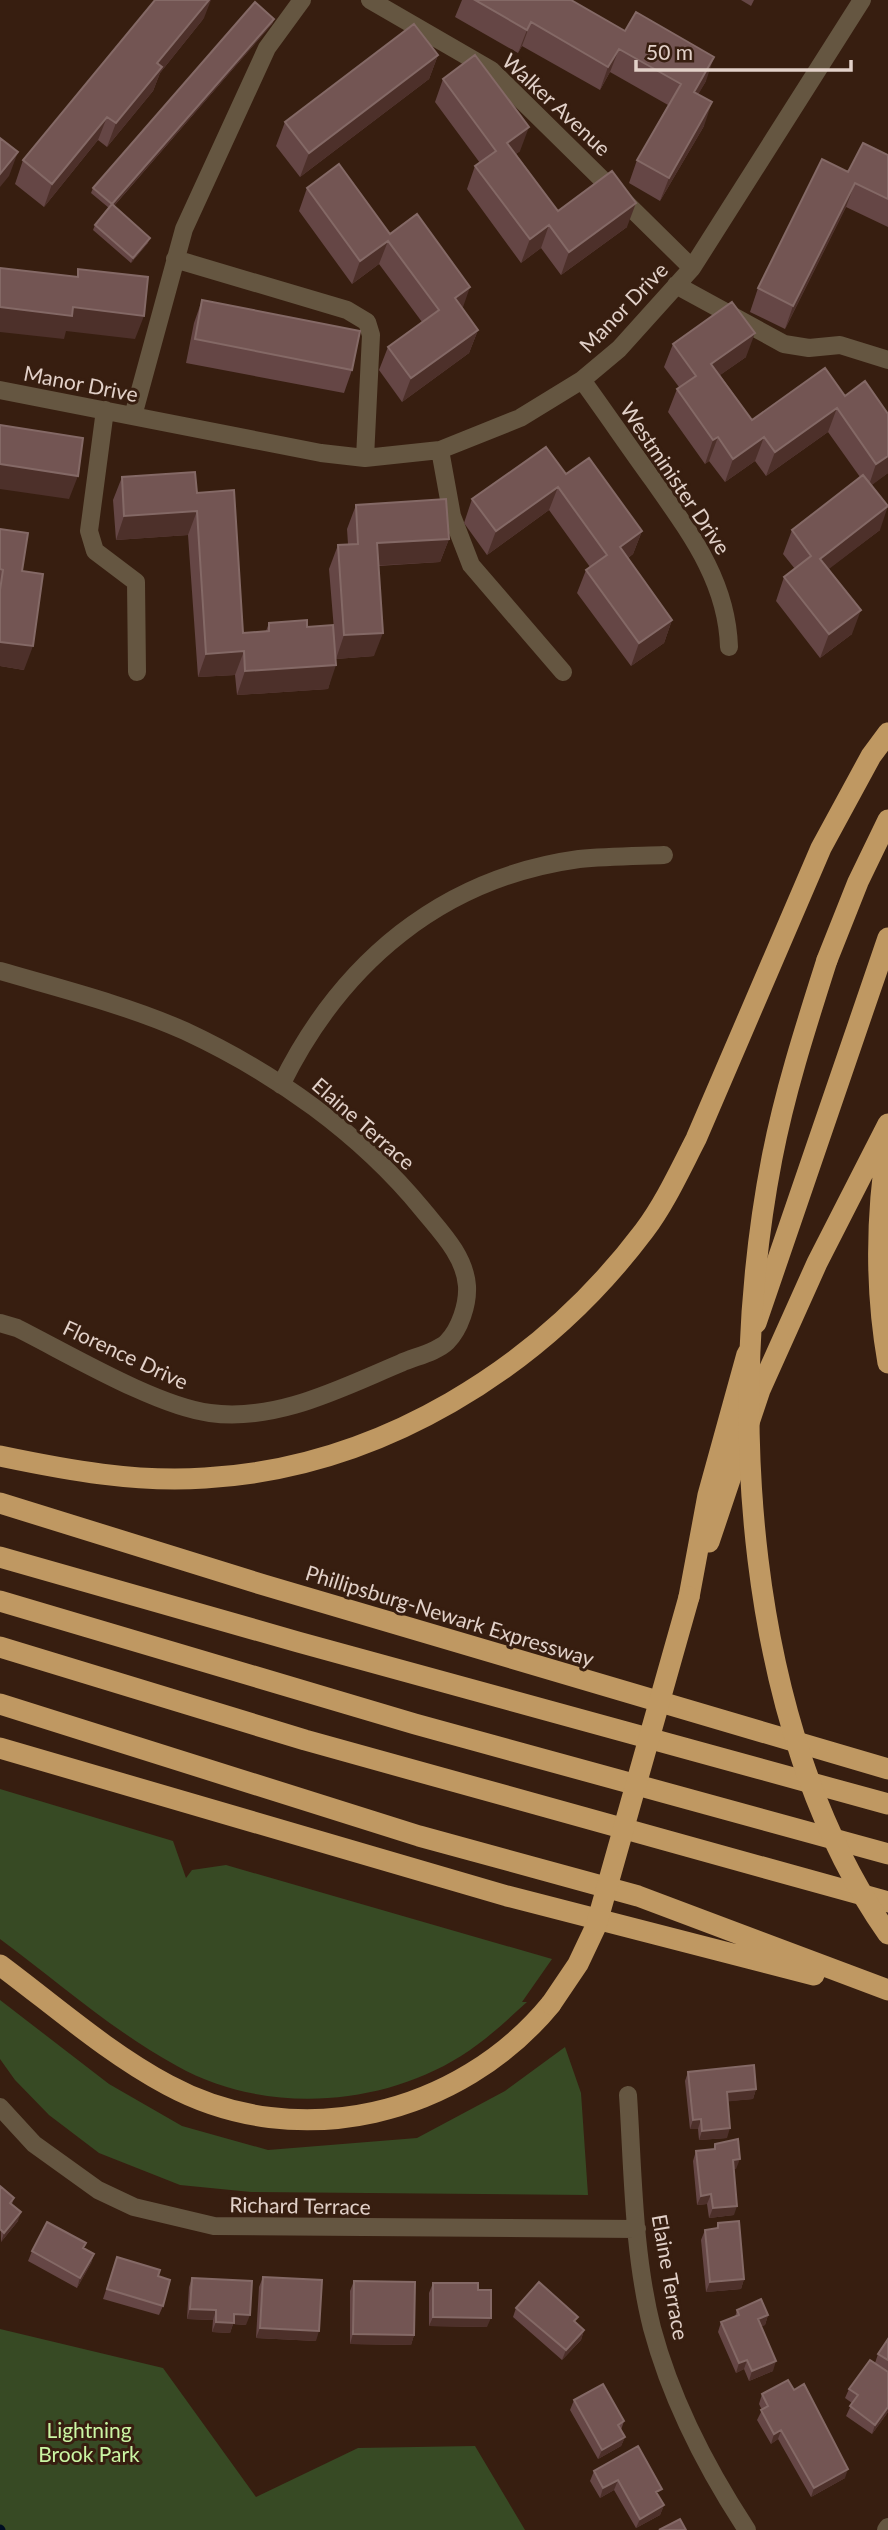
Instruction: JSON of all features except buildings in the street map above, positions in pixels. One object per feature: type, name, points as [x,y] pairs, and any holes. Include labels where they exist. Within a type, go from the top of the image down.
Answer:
[{"type":"highway","points":[[0,1456],[90,1473],[153,1478],[204,1478],[309,1463],[407,1425],[458,1399],[539,1343],[612,1272],[646,1229],[672,1186],[696,1139],[821,848],[871,757],[888,733]]},
{"type":"highway","points":[[888,820],[858,882],[827,960],[788,1085],[765,1194],[750,1335],[750,1478],[763,1587],[793,1731],[827,1827],[858,1889],[888,1934]]},
{"type":"highway","points":[[689,1597],[708,1495],[736,1389],[787,1228],[888,938]]},
{"type":"highway","points":[[0,1965],[123,2057],[170,2086],[239,2112],[288,2119],[364,2115],[435,2094],[499,2057],[551,2004],[578,1964],[596,1926],[689,1597],[760,1390],[817,1263],[888,1124]]},
{"type":"highway","points":[[888,1140],[879,1219],[880,1306],[888,1363]]},
{"type":"highway","name":"Phillipsburg-Newark Expressway","points":[[0,1503],[277,1589],[888,1769]]},
{"type":"highway","points":[[0,1557],[888,1804]]},
{"type":"highway","points":[[0,1601],[415,1724],[888,1854]]},
{"type":"highway","points":[[0,1647],[356,1755],[888,1902]]},
{"type":"highway","points":[[0,1704],[419,1836],[638,1896],[888,1992]]},
{"type":"highway","points":[[0,1748],[519,1899],[888,1992]]},
{"type":"street","points":[[133,416],[184,229],[267,48],[302,0]]},
{"type":"street","name":"Walker Avenue","points":[[370,0],[491,70],[692,268]]},
{"type":"street","name":"Manor Drive","points":[[0,390],[321,453],[365,458],[440,450],[520,418],[583,380],[619,349],[692,268],[862,0]]},
{"type":"street","points":[[175,259],[348,310],[367,322],[371,335],[365,458]]},
{"type":"street","points":[[676,285],[784,344],[809,348],[840,345],[888,360]]},
{"type":"street","name":"Westminister Drive","points":[[583,380],[706,559],[721,593],[728,622],[729,647]]},
{"type":"street","points":[[105,411],[89,531],[95,551],[136,582],[137,672]]},
{"type":"street","points":[[440,450],[452,516],[471,565],[563,672]]},
{"type":"street","points":[[281,1085],[305,1040],[343,986],[400,933],[432,911],[503,877],[540,867],[579,859],[664,855]]},
{"type":"street","name":"Elaine Terrace","points":[[0,971],[118,1006],[184,1031],[247,1063],[306,1101],[361,1145],[411,1195],[456,1250],[467,1285],[462,1317],[446,1343],[318,1398]]},
{"type":"street","name":"Florence Drive","points":[[0,1323],[17,1328],[169,1402],[210,1413],[259,1413],[318,1398]]},
{"type":"street","name":"Elaine Terrace","points":[[628,2095],[637,2229],[652,2327],[687,2421],[747,2530]]},
{"type":"street","name":"Richard Terrace","points":[[0,2107],[34,2144],[98,2190],[134,2207],[214,2226],[637,2229]]},
{"type":"green space","points":[[0,1789],[173,1841],[186,1878],[192,1870],[226,1865],[552,1959],[522,2002],[527,2002],[487,2037],[461,2056],[394,2086],[357,2095],[320,2099],[282,2098],[246,2092],[210,2081],[177,2066],[130,2037],[0,1939]]},
{"type":"green space","points":[[0,2000],[109,2084],[182,2126],[268,2150],[417,2138],[505,2091],[565,2047],[581,2093],[588,2195],[251,2192],[180,2185],[99,2153],[49,2115],[15,2080],[0,2059]]},
{"type":"green space","name":"Lightning Brook Park","points":[[0,2329],[163,2368],[256,2497],[358,2448],[475,2446],[525,2530],[0,2530]]}]
